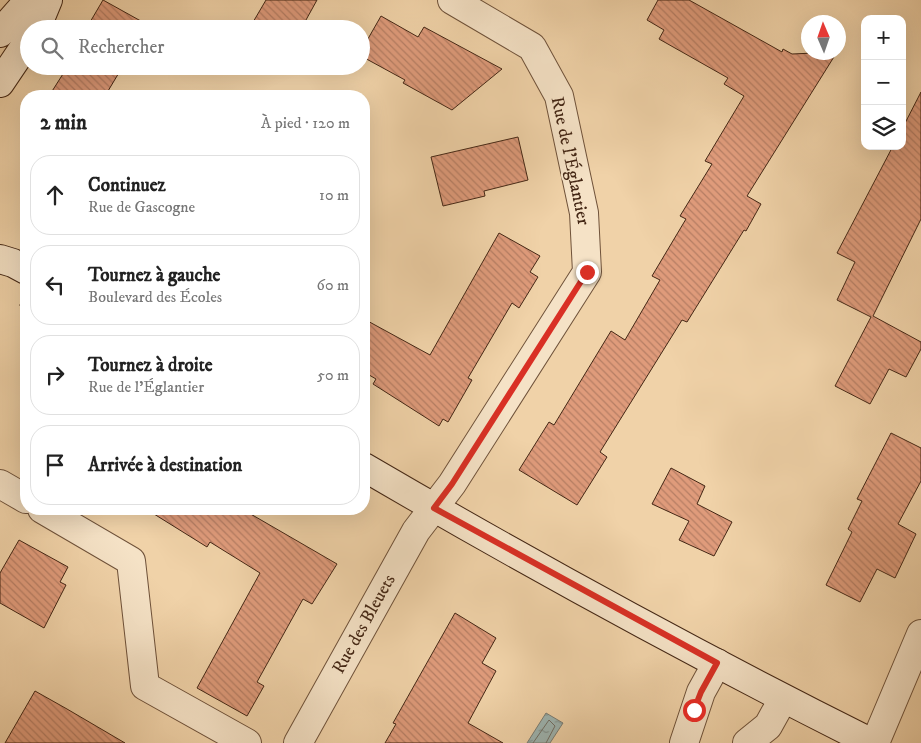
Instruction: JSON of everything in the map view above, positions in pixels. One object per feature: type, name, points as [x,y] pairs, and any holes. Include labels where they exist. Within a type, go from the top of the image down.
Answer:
[{"type":"street","points":[[0,33],[29,0]]},
{"type":"street","points":[[40,20],[48,0]]},
{"type":"street","name":"Rue de l'Églantier","points":[[434,508],[452,484],[587,272],[584,213],[559,96],[532,47],[452,0]]},
{"type":"street","points":[[0,83],[20,53]]},
{"type":"street","points":[[370,471],[434,508],[783,699],[874,743],[921,634]]},
{"type":"street","points":[[0,484],[20,496]]},
{"type":"street","name":"Rue des Bleuets","points":[[298,743],[416,531],[434,508]]},
{"type":"street","points":[[52,515],[131,561],[145,686],[247,743]]},
{"type":"street","points":[[684,743],[701,692],[717,663]]},
{"type":"street","points":[[747,743],[768,726],[783,699]]},
{"type":"water","points":[[546,713],[563,723],[550,743],[527,743]]},
{"type":"building","points":[[103,0],[139,20],[91,20]]},
{"type":"building","points":[[266,0],[317,0],[306,20],[254,20]]},
{"type":"building","points":[[658,0],[689,0],[782,52],[783,49],[792,54],[801,54],[801,60],[832,60],[747,196],[761,204],[746,231],[744,230],[687,322],[682,320],[600,452],[607,457],[577,505],[519,470],[549,422],[554,425],[611,331],[625,340],[660,280],[652,276],[686,219],[680,216],[712,164],[705,161],[744,96],[724,84],[728,78],[659,39],[664,30],[647,20]]},
{"type":"building","points":[[381,16],[418,37],[424,27],[502,69],[452,110],[403,83],[405,80],[370,61],[370,35]]},
{"type":"building","points":[[62,75],[118,75],[109,90],[53,90]]},
{"type":"building","points":[[921,92],[921,219],[873,316],[921,342],[921,349],[906,377],[889,369],[870,404],[835,386],[871,317],[837,300],[855,262],[837,253],[891,150],[906,150],[906,121]]},
{"type":"building","points":[[518,137],[528,180],[484,191],[485,196],[443,206],[431,157]]},
{"type":"building","points":[[499,233],[540,256],[530,272],[538,277],[519,308],[512,303],[468,378],[472,380],[448,422],[443,419],[439,426],[373,384],[376,379],[370,376],[370,322],[430,355]]},
{"type":"building","points":[[891,433],[921,448],[921,481],[898,524],[916,534],[895,578],[877,569],[860,602],[826,585],[852,532],[848,529],[862,501],[857,499]]},
{"type":"building","points":[[671,468],[705,486],[697,504],[732,522],[714,556],[679,540],[689,521],[652,504]]},
{"type":"building","points":[[156,515],[252,515],[337,564],[312,604],[303,599],[257,682],[264,686],[247,716],[197,688],[260,573],[210,542],[207,547]]},
{"type":"building","points":[[19,540],[68,567],[60,582],[66,585],[44,628],[0,603],[0,573]]},
{"type":"building","points":[[455,613],[496,638],[482,663],[496,671],[468,723],[503,743],[385,743],[396,724],[393,723]]},
{"type":"building","points":[[35,691],[67,709],[125,743],[5,743]]},
{"type":"route","points":[[587,272],[452,484],[434,508],[717,663],[701,692],[694,710]]}]
